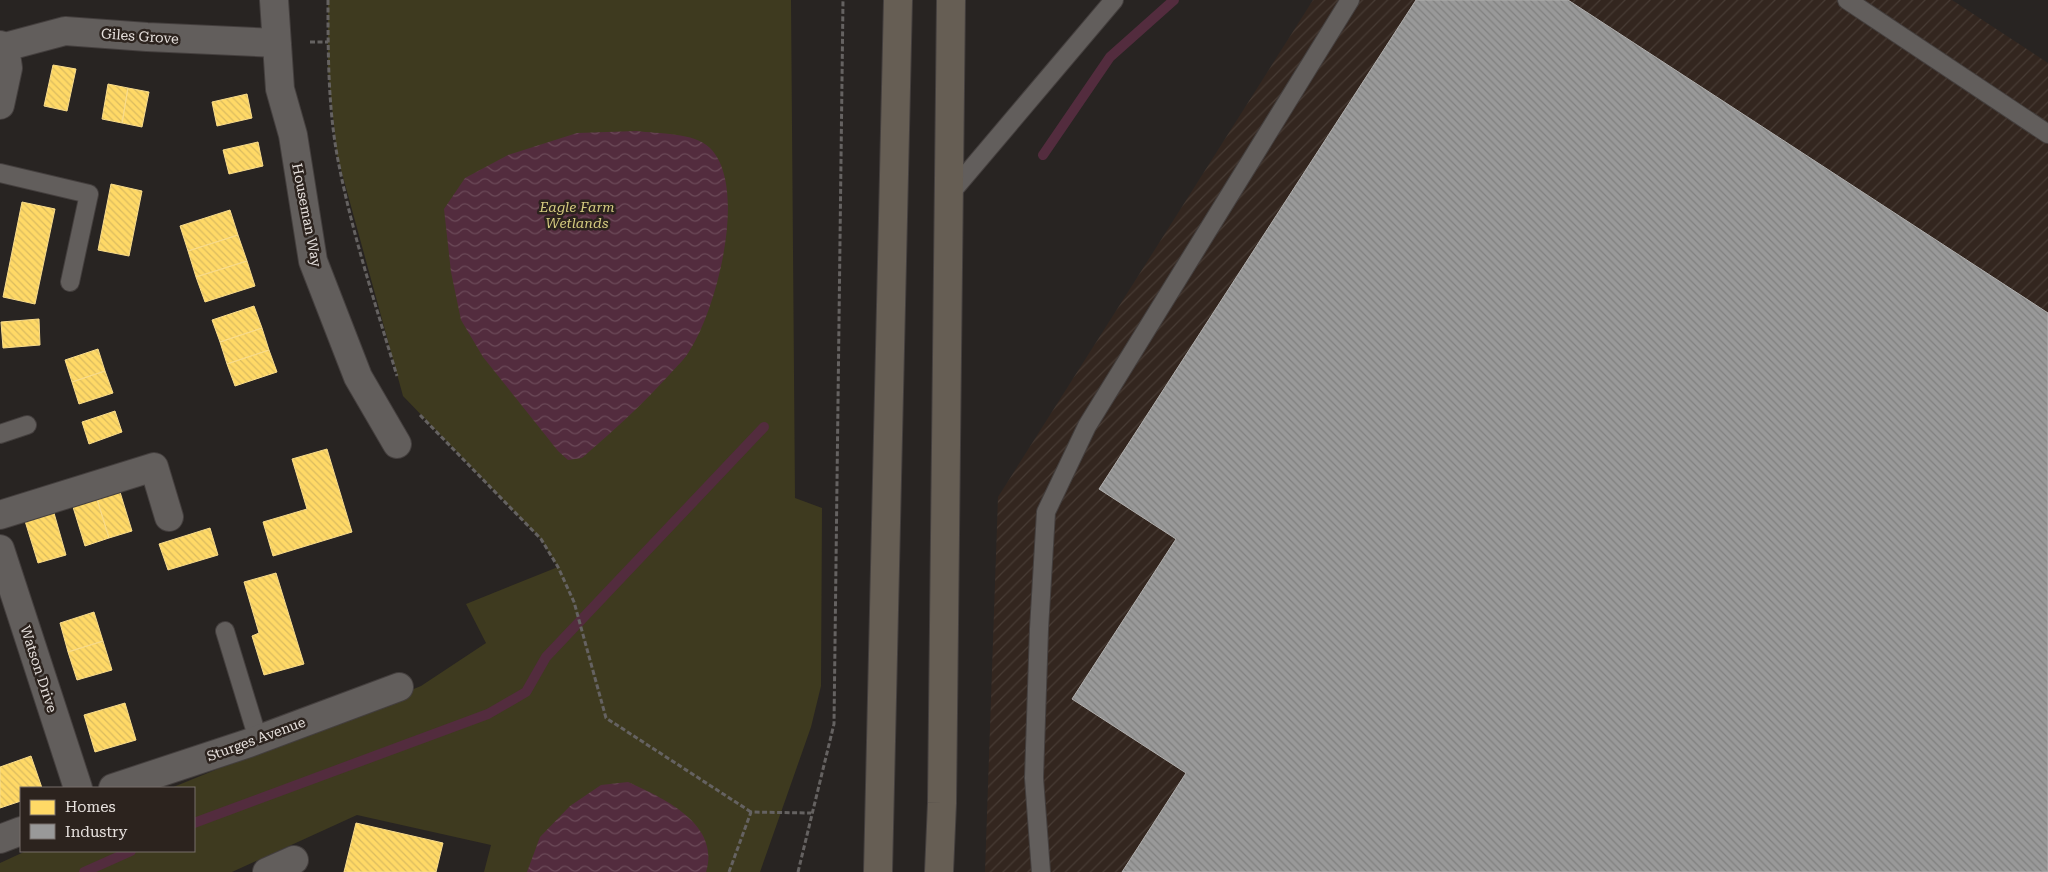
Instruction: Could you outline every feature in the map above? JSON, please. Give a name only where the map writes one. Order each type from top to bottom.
[{"type":"highway","points":[[878,872],[898,0]]},
{"type":"highway","points":[[939,872],[942,803],[951,0]]},
{"type":"street","name":"Houseman Way","points":[[274,0],[280,89],[293,135],[313,261],[358,377],[397,444]]},
{"type":"street","name":"Giles Grove","points":[[2,46],[65,31],[277,43]]},
{"type":"street","points":[[0,105],[8,68],[2,46]]},
{"type":"street","points":[[0,515],[154,467],[169,517]]},
{"type":"street","name":"Watson Drive","points":[[2,565],[78,787]]},
{"type":"street","name":"Sturges Avenue","points":[[116,787],[258,739],[399,688]]},
{"type":"street","points":[[0,840],[20,831]]},
{"type":"street","points":[[267,872],[294,860]]},
{"type":"lane","points":[[949,195],[1114,0]]},
{"type":"lane","points":[[1041,872],[1034,778],[1039,628],[1046,512],[1087,426],[1350,0]]},
{"type":"lane","points":[[1847,0],[2048,134]]},
{"type":"lane","points":[[0,174],[89,194],[70,282]]},
{"type":"lane","points":[[0,434],[27,425]]},
{"type":"lane","points":[[225,631],[258,739]]},
{"type":"path","points":[[328,0],[328,70],[337,155],[367,278],[397,377]]},
{"type":"path","points":[[798,872],[834,724],[843,0]]},
{"type":"path","points":[[414,409],[541,539],[558,567],[574,602],[606,718],[751,812],[811,813]]},
{"type":"path","points":[[730,872],[751,812]]},
{"type":"shaded area","points":[[1313,0],[1952,0],[2048,63],[2048,872],[985,872],[998,497]]},
{"type":"green space","name":"Eagle Farm Wetlands","points":[[328,0],[791,0],[795,498],[822,508],[821,686],[811,727],[760,872],[484,872],[491,845],[357,815],[232,872],[0,872],[0,863],[24,852],[195,852],[195,787],[173,787],[421,686],[486,643],[466,604],[558,567],[541,539],[403,396],[337,155],[328,70]]},
{"type":"water","points":[[637,131],[665,133],[695,139],[710,148],[721,166],[727,190],[728,219],[718,279],[710,307],[700,331],[686,356],[649,396],[594,448],[582,458],[568,460],[558,451],[483,357],[461,320],[451,272],[444,209],[465,178],[508,155],[577,133]]},
{"type":"water","points":[[628,782],[672,805],[686,815],[697,827],[705,840],[708,855],[706,872],[527,872],[540,837],[570,806],[601,785]]},
{"type":"building: Homes","points":[[53,65],[76,69],[67,111],[44,106]]},
{"type":"building: Homes","points":[[108,84],[128,88],[122,123],[102,119]]},
{"type":"building: Homes","points":[[128,88],[149,92],[142,127],[122,123]]},
{"type":"building: Homes","points":[[247,94],[252,118],[217,126],[212,102]]},
{"type":"building: Homes","points":[[258,142],[263,166],[229,174],[223,150]]},
{"type":"building: Homes","points":[[111,184],[142,191],[129,256],[98,250]]},
{"type":"building: Homes","points":[[22,202],[55,209],[35,304],[3,297]]},
{"type":"building: Homes","points":[[230,210],[238,235],[188,251],[180,226]]},
{"type":"building: Homes","points":[[238,235],[247,261],[196,277],[188,251]]},
{"type":"building: Homes","points":[[247,261],[255,286],[205,302],[196,277]]},
{"type":"building: Homes","points":[[254,306],[262,328],[220,342],[212,320]]},
{"type":"building: Homes","points":[[39,319],[40,345],[3,348],[1,322]]},
{"type":"building: Homes","points":[[262,328],[269,350],[227,364],[220,342]]},
{"type":"building: Homes","points":[[98,349],[105,371],[72,382],[65,360]]},
{"type":"building: Homes","points":[[269,350],[277,372],[235,386],[227,364]]},
{"type":"building: Homes","points":[[105,371],[113,393],[79,404],[72,382]]},
{"type":"building: Homes","points":[[115,411],[122,432],[89,444],[82,422]]},
{"type":"building: Homes","points":[[327,449],[352,532],[273,556],[263,522],[307,509],[292,459]]},
{"type":"building: Homes","points":[[120,492],[132,531],[109,538],[97,499]]},
{"type":"building: Homes","points":[[97,499],[109,538],[85,546],[73,507]]},
{"type":"building: Homes","points":[[54,513],[66,555],[38,563],[25,521]]},
{"type":"building: Homes","points":[[210,528],[218,555],[168,570],[159,544]]},
{"type":"building: Homes","points":[[276,573],[304,664],[264,675],[252,636],[259,633],[244,582]]},
{"type":"building: Homes","points":[[94,612],[103,641],[68,652],[60,623]]},
{"type":"building: Homes","points":[[103,641],[112,670],[77,680],[68,652]]},
{"type":"building: Homes","points":[[125,703],[136,740],[95,752],[84,715]]},
{"type":"building: Homes","points":[[31,756],[42,787],[20,787],[20,801],[0,808],[0,767]]},
{"type":"building: Homes","points":[[356,823],[443,843],[436,872],[344,872]]},
{"type":"building: Industry","points":[[1416,0],[1568,0],[2048,313],[2048,872],[1122,872],[1186,773],[1072,699],[1176,539],[1099,489]]},
{"type":"waterway","points":[[1043,155],[1110,57],[1174,0]]},
{"type":"waterway","points":[[195,823],[488,714],[526,692],[546,657],[764,427]]},
{"type":"waterway","points":[[84,872],[129,852]]}]
